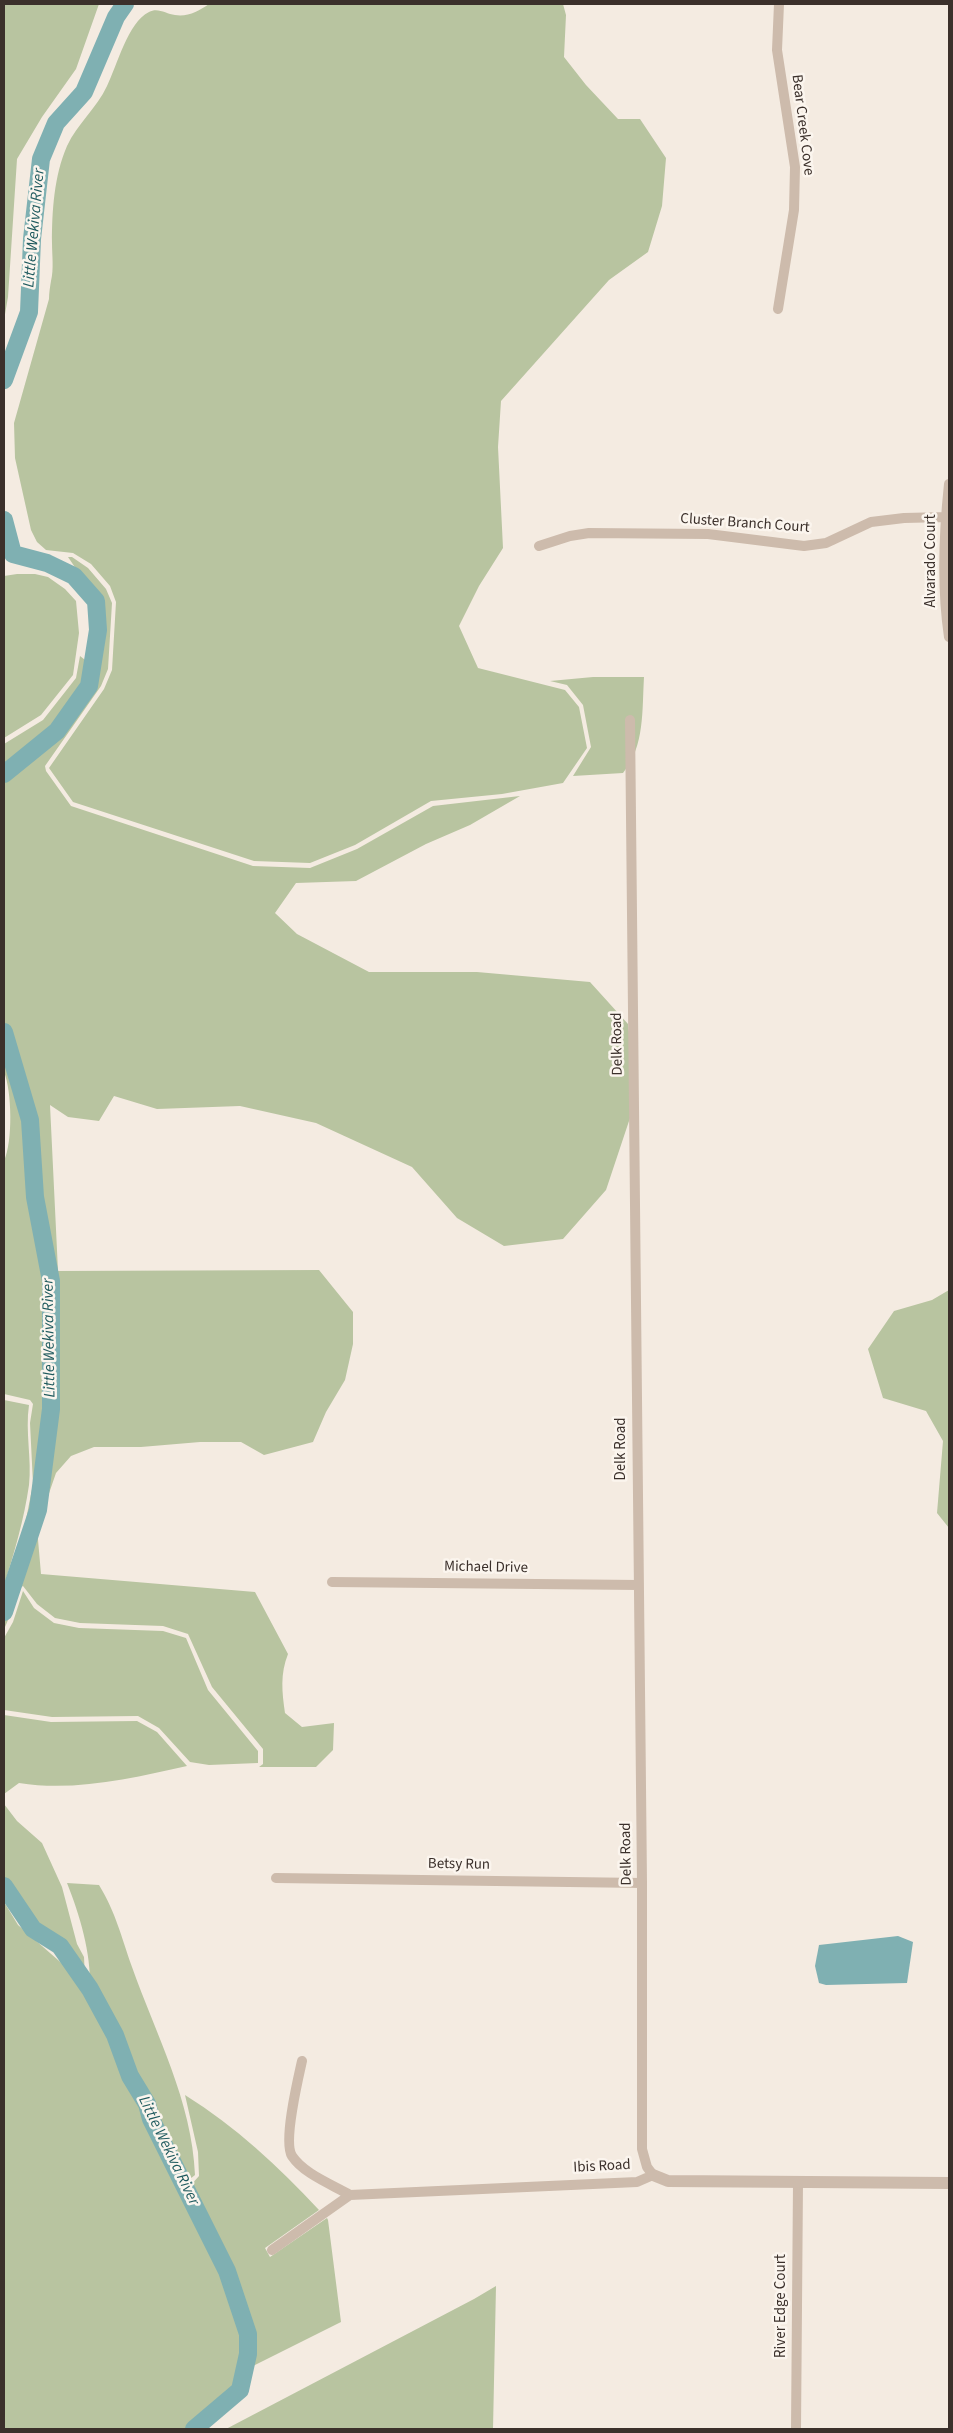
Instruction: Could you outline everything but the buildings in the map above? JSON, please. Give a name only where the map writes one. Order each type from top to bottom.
[{"type":"street","name":"Bear Creek Cove","points":[[778,309],[794,210],[796,167],[777,50],[779,4]]},
{"type":"street","name":"Alvarado Court","points":[[949,484],[946,517],[947,620],[949,637]]},
{"type":"street","name":"Cluster Branch Court","points":[[539,546],[570,536],[589,533],[708,534],[804,546],[826,543],[870,522],[904,518],[946,517]]},
{"type":"street","name":"Delk Road","points":[[630,720],[642,1883],[642,2149],[647,2167],[653,2175]]},
{"type":"street","name":"Michael Drive","points":[[332,1582],[639,1585]]},
{"type":"street","name":"Betsy Run","points":[[276,1878],[642,1883]]},
{"type":"street","points":[[272,2250],[350,2195],[306,2170],[291,2155],[289,2131],[302,2060]]},
{"type":"street","name":"Ibis Road","points":[[350,2195],[636,2182],[653,2175],[668,2181],[949,2183]]},
{"type":"street","name":"River Edge Court","points":[[796,2429],[798,2183]]},
{"type":"green space","points":[[4,4],[99,4],[76,69],[42,117],[17,159],[8,297],[4,320]]},
{"type":"green space","points":[[209,4],[563,4],[566,15],[564,57],[586,85],[618,119],[640,119],[666,158],[662,206],[648,252],[609,280],[501,401],[498,447],[503,548],[479,586],[459,626],[478,668],[565,690],[579,707],[587,748],[563,783],[502,794],[431,801],[355,845],[310,863],[254,861],[73,802],[49,768],[104,689],[112,670],[116,602],[110,586],[91,564],[73,553],[46,550],[37,542],[31,530],[15,458],[14,423],[49,299],[52,272],[53,219],[59,169],[71,138],[103,94],[129,35],[142,17],[156,10],[175,15],[189,14]]},
{"type":"green space","points":[[68,557],[72,557],[88,568],[106,589],[112,603],[108,669],[101,686],[45,766],[46,771],[71,806],[253,866],[310,868],[357,849],[433,806],[520,796],[470,825],[426,844],[356,881],[296,883],[275,913],[297,934],[369,972],[477,972],[590,982],[628,1024],[637,1097],[606,1190],[563,1239],[504,1246],[457,1218],[412,1167],[316,1123],[240,1106],[157,1109],[114,1096],[99,1121],[68,1117],[50,1105],[58,1271],[319,1270],[353,1312],[353,1344],[345,1380],[326,1412],[313,1442],[264,1455],[241,1442],[200,1442],[141,1447],[94,1447],[71,1456],[56,1473],[37,1528],[41,1574],[255,1592],[288,1654],[285,1661],[282,1683],[285,1713],[302,1727],[334,1723],[333,1750],[316,1767],[259,1767],[263,1764],[263,1749],[212,1687],[188,1634],[163,1626],[80,1623],[55,1618],[37,1604],[23,1586],[18,1593],[4,1629],[4,1597],[20,1550],[33,1484],[30,1423],[33,1404],[30,1400],[4,1394],[4,1161],[9,1142],[10,1104],[4,1072],[4,744],[43,720],[76,678],[80,656],[89,663],[102,654],[102,618],[89,588]]},
{"type":"green space","points":[[35,574],[48,577],[65,589],[76,601],[79,633],[73,675],[41,715],[4,738],[4,576]]},
{"type":"green space","points":[[593,677],[644,677],[639,739],[630,762],[623,773],[573,776],[591,747],[583,705],[567,685],[550,681]]},
{"type":"green space","points":[[949,1290],[949,1528],[937,1513],[943,1441],[926,1411],[883,1398],[868,1349],[894,1311],[932,1300]]},
{"type":"green space","points":[[4,1400],[29,1405],[30,1465],[29,1485],[24,1511],[4,1586]]},
{"type":"green space","points":[[23,1591],[34,1608],[54,1623],[79,1628],[163,1631],[186,1638],[208,1690],[258,1751],[258,1763],[209,1765],[190,1762],[159,1728],[138,1716],[52,1717],[4,1710],[4,1638],[13,1622]]},
{"type":"green space","points":[[4,1715],[51,1722],[137,1721],[157,1732],[187,1766],[125,1779],[82,1785],[61,1786],[19,1783],[4,1794]]},
{"type":"green space","points":[[4,1804],[17,1821],[42,1843],[62,1887],[77,1944],[84,1957],[85,1978],[21,1922],[4,1893]]},
{"type":"green space","points":[[67,1883],[99,1885],[114,1915],[171,2069],[187,2121],[195,2175],[184,2184],[220,2257],[242,2314],[247,2341],[247,2367],[240,2389],[226,2404],[194,2429],[4,2429],[4,1902],[18,1925],[90,1988],[89,1961],[84,1934]]},
{"type":"green space","points":[[185,2095],[222,2120],[256,2148],[319,2210],[265,2248],[270,2257],[327,2218],[328,2220],[341,2322],[251,2367],[252,2332],[231,2269],[190,2186],[199,2176],[198,2152]]},
{"type":"green space","points":[[496,2286],[493,2429],[226,2429],[474,2299]]},
{"type":"water","points":[[898,1936],[913,1942],[907,1983],[826,1985],[819,1983],[815,1966],[819,1945]]},
{"type":"waterway","name":"Little Wekiva River","points":[[4,380],[29,312],[32,239],[41,159],[56,123],[84,92],[116,17],[125,4]]},
{"type":"waterway","name":"Little Wekiva River","points":[[4,520],[13,554],[47,563],[74,576],[96,601],[98,630],[89,686],[57,731],[4,774]]},
{"type":"waterway","name":"Little Wekiva River","points":[[4,1032],[30,1120],[35,1197],[51,1281],[51,1409],[38,1510],[4,1612]]},
{"type":"waterway","name":"Little Wekiva River","points":[[4,1886],[33,1929],[60,1946],[90,1989],[115,2035],[130,2076],[147,2104],[151,2119],[227,2271],[248,2334],[248,2354],[240,2390],[194,2429]]}]
